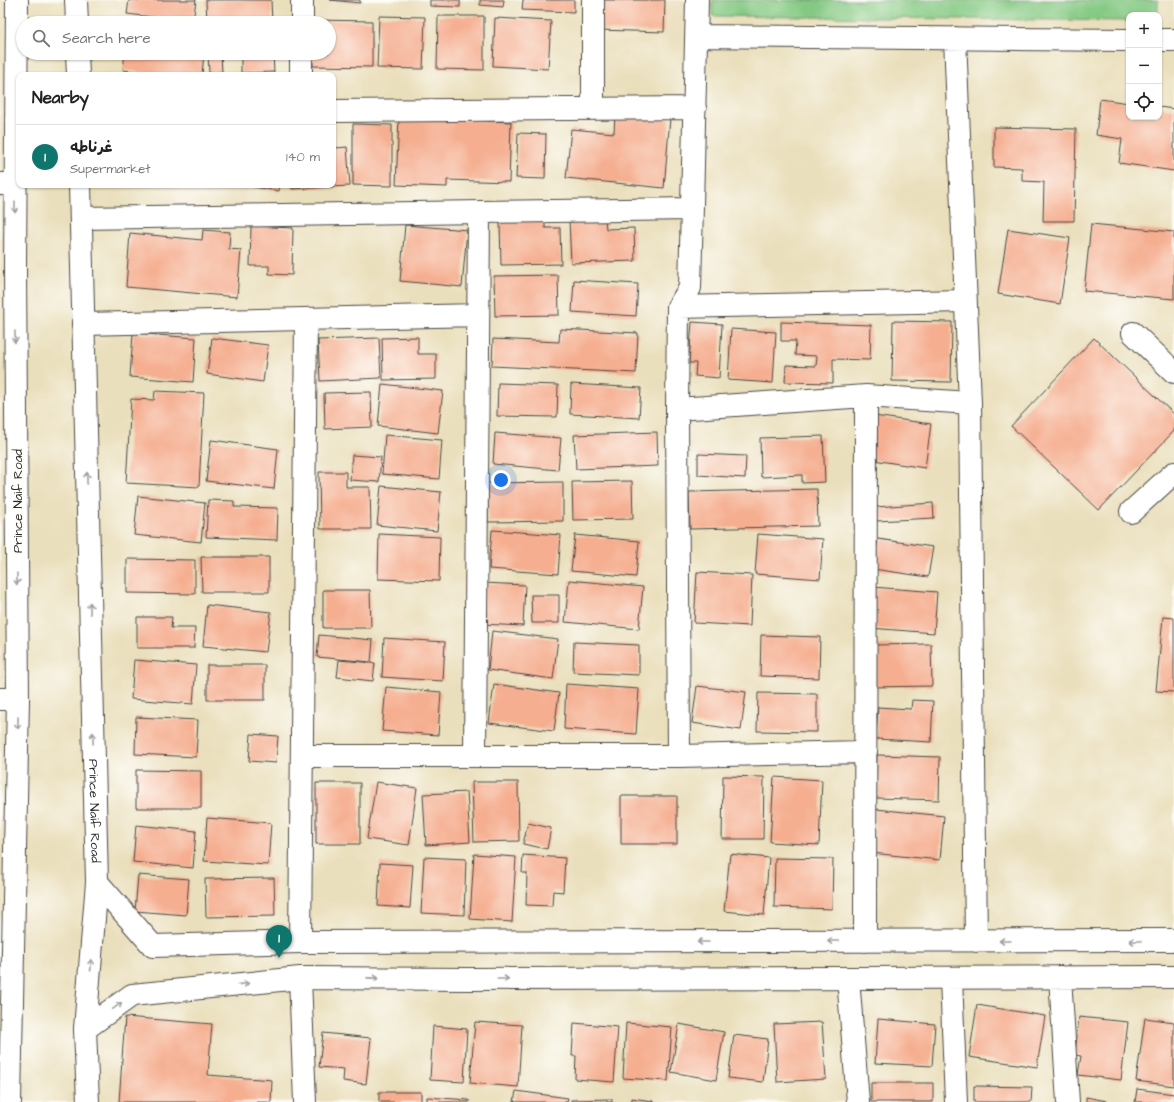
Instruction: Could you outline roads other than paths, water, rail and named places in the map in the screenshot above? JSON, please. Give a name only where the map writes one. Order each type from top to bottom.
[{"type":"street","name":"Prince Naif Road","points":[[17,16],[18,0]]},
{"type":"street","points":[[76,0],[77,16]]},
{"type":"street","points":[[302,0],[302,16]]},
{"type":"street","points":[[593,0],[594,109]]},
{"type":"street","points":[[679,756],[676,409],[678,307],[690,288],[697,0]]},
{"type":"street","name":"Prince Naif Road","points":[[10,1102],[12,1002],[7,184],[16,33]]},
{"type":"street","points":[[696,36],[1126,40]]},
{"type":"street","points":[[954,38],[970,404],[976,941]]},
{"type":"street","points":[[1162,40],[1174,40]]},
{"type":"street","points":[[77,60],[78,72]]},
{"type":"street","points":[[301,60],[301,72]]},
{"type":"street","points":[[336,111],[694,108]]},
{"type":"street","name":"Prince Naif Road","points":[[80,188],[97,882],[80,1102]]},
{"type":"street","points":[[81,218],[691,209]]},
{"type":"street","points":[[475,755],[479,213]]},
{"type":"street","points":[[678,307],[965,301]]},
{"type":"street","points":[[83,324],[478,315]]},
{"type":"street","points":[[300,942],[306,319]]},
{"type":"street","points":[[1133,333],[1174,372]]},
{"type":"street","points":[[676,409],[866,396],[970,404]]},
{"type":"street","points":[[865,941],[866,396]]},
{"type":"street","points":[[1131,512],[1174,473]]},
{"type":"street","points":[[302,756],[679,756],[866,752]]},
{"type":"street","points":[[97,882],[153,946],[300,942],[1174,940]]},
{"type":"street","points":[[1060,977],[1068,1102]]},
{"type":"street","points":[[86,1029],[132,995],[300,978],[1174,977]]},
{"type":"street","points":[[300,978],[305,1102]]},
{"type":"street","points":[[848,978],[858,1102]]},
{"type":"street","points":[[951,978],[956,1102]]},
{"type":"street","name":"Prince Naif Road","points":[[12,1002],[21,1102]]},
{"type":"street","name":"Prince Naif Road","points":[[86,1029],[88,1102]]},
{"type":"place","name":"غرناطه","points":[[279,958]]}]
